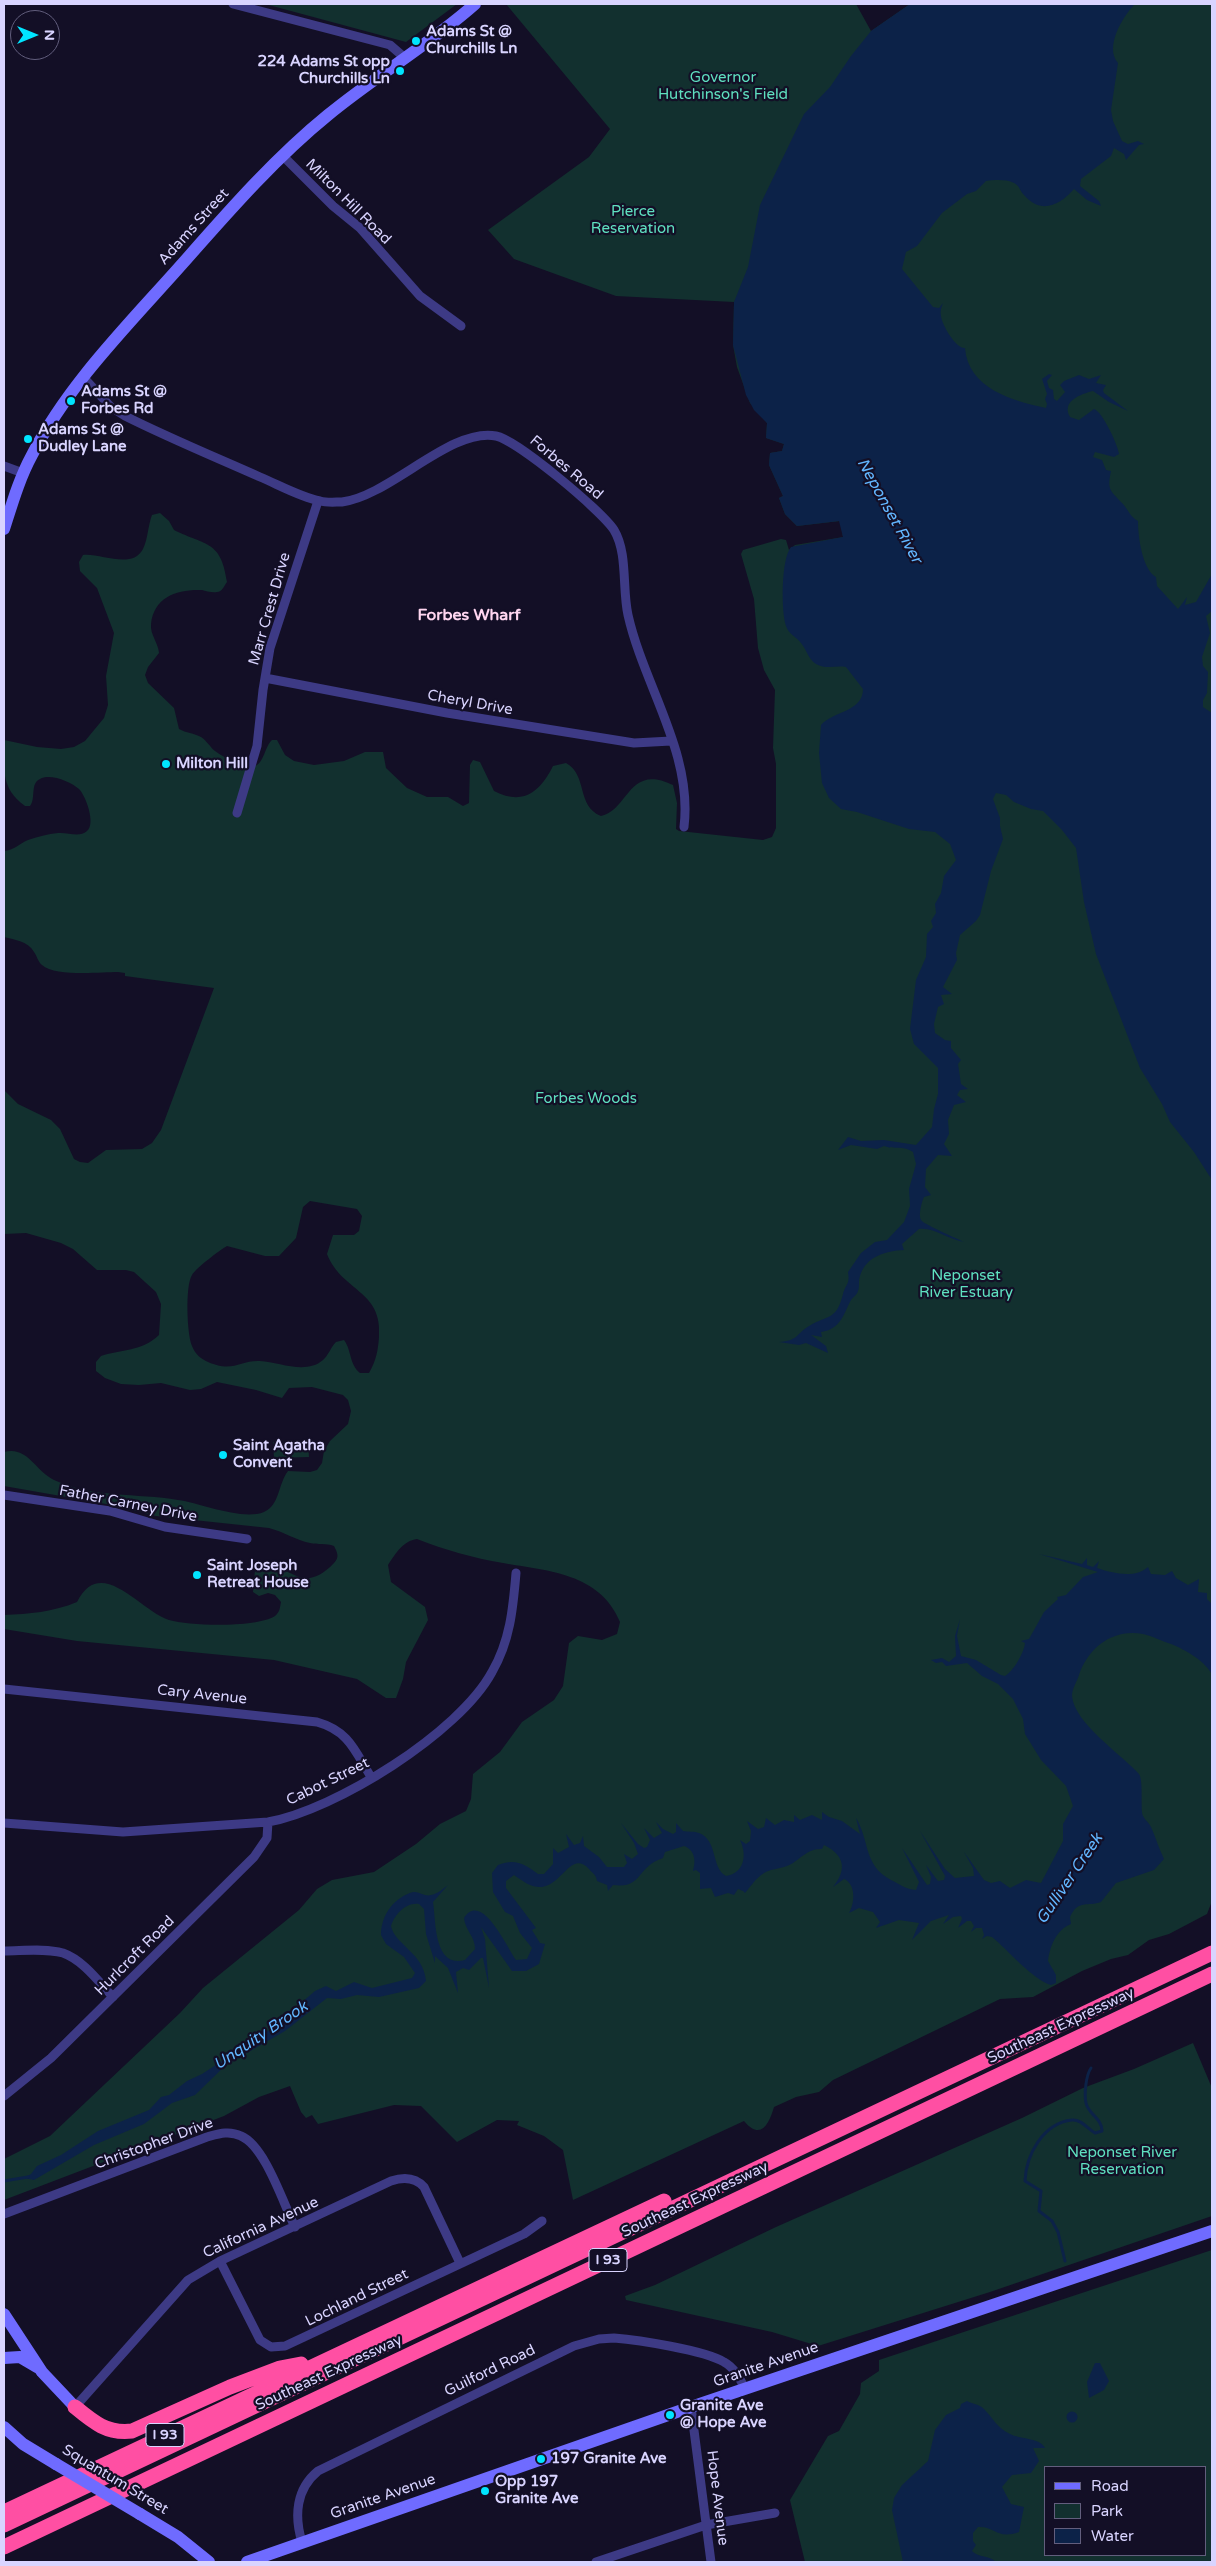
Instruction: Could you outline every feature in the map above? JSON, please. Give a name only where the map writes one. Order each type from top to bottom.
[{"type":"highway","name":"Southeast Expressway","points":[[4,2512],[1212,1942]]},
{"type":"highway","name":"I 93","points":[[4,2525],[1212,1952]]},
{"type":"highway","name":"I 93","points":[[4,2538],[1212,1965]]},
{"type":"highway","name":"Southeast Expressway","points":[[4,2547],[1212,1974]]},
{"type":"highway","points":[[75,2407],[102,2428],[117,2432],[132,2431],[280,2368],[327,2358]]},
{"type":"main road","name":"Adams Street","points":[[4,529],[23,473],[45,432],[84,378],[205,238],[282,156],[333,111],[475,4]]},
{"type":"main road","name":"Granite Avenue","points":[[247,2562],[691,2407],[1212,2232]]},
{"type":"main road","points":[[4,2314],[42,2372]]},
{"type":"main road","points":[[4,2358],[14,2356],[26,2360],[42,2372],[75,2407]]},
{"type":"main road","name":"Squantum Street","points":[[4,2427],[23,2444],[178,2537],[209,2562]]},
{"type":"street","points":[[233,4],[390,45],[405,58]]},
{"type":"street","name":"Milton Hill Road","points":[[282,156],[333,206],[360,228],[420,296],[461,326]]},
{"type":"street","name":"Forbes Road","points":[[84,378],[111,407],[125,416],[318,501],[344,501],[366,495],[450,447],[477,437],[494,436],[519,446],[603,517],[614,530],[620,549],[629,621],[671,740],[685,790],[684,827]]},
{"type":"street","points":[[4,466],[23,473]]},
{"type":"street","name":"Marr Crest Drive","points":[[237,813],[257,746],[265,678],[273,638],[318,501]]},
{"type":"street","name":"Cheryl Drive","points":[[265,678],[447,714],[624,742],[648,744],[671,740]]},
{"type":"street","name":"Father Carney Drive","points":[[4,1495],[110,1511],[165,1527],[247,1539]]},
{"type":"street","name":"Cabot Street","points":[[4,1823],[123,1832],[268,1822],[304,1812],[371,1778],[437,1734],[483,1688],[497,1664],[509,1635],[516,1573]]},
{"type":"street","name":"Cary Avenue","points":[[4,1688],[317,1722],[344,1734],[371,1778]]},
{"type":"street","name":"Hurlcroft Road","points":[[4,2096],[36,2073],[254,1857],[267,1838],[268,1822]]},
{"type":"street","points":[[4,1952],[56,1952],[68,1956],[85,1968],[113,1997]]},
{"type":"street","name":"Christopher Drive","points":[[4,2214],[207,2137],[230,2133],[242,2136],[256,2148],[294,2227]]},
{"type":"street","name":"California Avenue","points":[[75,2407],[180,2287],[220,2261],[391,2181],[408,2179],[420,2182],[427,2191],[460,2262]]},
{"type":"street","name":"Lochland Street","points":[[220,2261],[260,2340],[266,2345],[278,2347],[298,2341],[460,2262],[524,2234],[542,2221]]},
{"type":"street","name":"Guilford Road","points":[[302,2542],[296,2519],[300,2500],[308,2481],[318,2471],[574,2346],[599,2339],[614,2338],[705,2355],[725,2362],[732,2368],[745,2389]]},
{"type":"street","name":"Hope Avenue","points":[[691,2407],[711,2562]]},
{"type":"street","points":[[596,2562],[706,2524],[775,2513]]},
{"type":"green space","points":[[265,4],[457,4],[406,42]]},
{"type":"green space","name":"Neponset River Estuary","points":[[506,4],[856,4],[871,31],[910,4],[1212,4],[1212,1901],[1207,1914],[1169,1934],[1149,1940],[1128,1955],[1111,1959],[1082,1971],[1033,1997],[1000,1999],[833,2080],[819,2092],[796,2097],[774,2107],[767,2124],[760,2130],[755,2130],[744,2121],[573,2200],[563,2150],[544,2136],[517,2125],[519,2121],[497,2120],[457,2142],[421,2106],[394,2105],[318,2124],[312,2115],[306,2118],[301,2112],[290,2086],[259,2097],[224,2116],[4,2200],[4,2159],[50,2136],[180,2013],[203,1988],[299,1910],[317,1889],[332,1880],[374,1872],[416,1844],[440,1824],[466,1811],[471,1799],[473,1774],[500,1752],[522,1722],[554,1700],[563,1686],[569,1643],[578,1636],[602,1640],[617,1634],[620,1622],[611,1606],[600,1593],[586,1584],[555,1572],[470,1556],[417,1539],[404,1545],[388,1565],[391,1582],[425,1607],[428,1620],[406,1662],[403,1679],[396,1698],[386,1698],[357,1679],[274,1660],[77,1641],[4,1629],[4,1615],[41,1612],[77,1602],[87,1589],[97,1583],[109,1584],[121,1590],[158,1615],[169,1620],[192,1624],[223,1625],[266,1620],[277,1614],[281,1602],[275,1595],[268,1593],[259,1596],[253,1592],[255,1570],[260,1562],[270,1563],[303,1578],[312,1577],[322,1573],[336,1561],[337,1552],[334,1546],[305,1542],[269,1528],[156,1516],[112,1505],[4,1486],[4,1452],[12,1451],[19,1453],[31,1460],[47,1476],[54,1480],[84,1490],[178,1500],[233,1513],[255,1514],[264,1512],[273,1504],[288,1471],[310,1472],[317,1470],[322,1463],[324,1451],[330,1441],[348,1424],[351,1411],[348,1400],[343,1395],[312,1387],[289,1388],[282,1398],[256,1390],[217,1382],[201,1389],[190,1390],[161,1383],[121,1384],[105,1378],[96,1371],[96,1362],[101,1356],[138,1347],[159,1335],[161,1304],[156,1292],[134,1272],[126,1270],[97,1270],[73,1249],[61,1243],[26,1233],[4,1234],[4,1090],[18,1104],[51,1120],[60,1129],[74,1159],[80,1162],[88,1163],[106,1150],[142,1149],[152,1143],[161,1130],[214,988],[125,976],[125,973],[118,972],[78,973],[48,969],[39,962],[28,945],[4,937],[4,851],[28,840],[50,834],[84,833],[90,827],[89,810],[79,789],[60,779],[44,777],[35,784],[32,803],[30,806],[25,806],[11,792],[7,784],[4,768],[4,740],[37,747],[61,749],[74,747],[85,741],[104,718],[108,705],[106,676],[114,633],[97,588],[80,571],[79,562],[83,555],[124,560],[132,559],[138,555],[145,545],[152,515],[160,513],[169,521],[174,530],[203,542],[216,551],[221,558],[227,582],[219,592],[202,590],[184,591],[168,596],[162,601],[153,615],[151,624],[159,653],[148,667],[145,675],[148,683],[174,708],[179,729],[201,737],[215,751],[235,762],[246,766],[255,766],[260,762],[272,740],[277,740],[285,755],[294,761],[314,765],[344,761],[365,752],[383,752],[386,768],[407,788],[427,797],[448,797],[463,806],[469,803],[470,765],[473,760],[480,762],[494,791],[514,797],[530,794],[542,783],[553,766],[566,763],[573,768],[577,775],[588,805],[601,816],[618,806],[638,784],[647,780],[658,780],[673,785],[677,803],[676,829],[679,831],[763,840],[772,837],[776,828],[776,764],[773,748],[775,690],[764,670],[758,648],[754,599],[741,554],[743,550],[781,539],[786,540],[789,550],[795,545],[843,537],[840,521],[797,526],[785,514],[779,498],[783,496],[769,465],[770,453],[782,451],[784,444],[766,438],[767,423],[750,403],[737,367],[733,345],[734,302],[616,296],[514,259],[488,230],[589,157],[610,129]],"holes":[[[310,1201],[357,1209],[362,1216],[359,1231],[354,1235],[333,1235],[327,1254],[334,1267],[342,1276],[368,1300],[375,1310],[379,1321],[379,1342],[375,1360],[369,1373],[360,1373],[356,1369],[344,1340],[336,1342],[323,1360],[309,1367],[260,1361],[224,1366],[208,1362],[197,1354],[190,1340],[188,1289],[192,1275],[198,1268],[227,1246],[265,1256],[279,1256],[296,1238],[303,1207]]]},
{"type":"green space","points":[[308,1441],[309,1457],[274,1458],[273,1442]]},
{"type":"green space","name":"Neponset River Reservation","points":[[1193,2043],[1212,2088],[1212,2216],[990,2292],[818,2346],[772,2332],[626,2300],[625,2296],[655,2285],[776,2227],[1022,2118],[1083,2088],[1134,2069]]},
{"type":"green space","points":[[1212,2250],[1212,2562],[805,2562],[790,2500],[828,2436],[839,2431],[860,2394],[861,2383],[879,2371],[879,2360]]},
{"type":"water","name":"Neponset River","points":[[910,4],[1135,4],[1125,16],[1114,40],[1114,56],[1118,63],[1111,110],[1113,121],[1122,141],[1128,144],[1138,141],[1144,144],[1139,145],[1126,160],[1124,154],[1114,148],[1111,156],[1081,179],[1080,186],[1099,201],[1101,206],[1087,200],[1074,189],[1057,203],[1050,206],[1037,205],[1030,201],[1014,183],[1004,180],[986,181],[976,191],[967,194],[942,213],[917,246],[906,252],[902,269],[933,307],[939,308],[943,303],[941,314],[947,330],[958,345],[965,348],[968,362],[974,373],[983,383],[994,390],[1019,401],[1046,408],[1045,399],[1047,394],[1042,379],[1049,374],[1052,375],[1047,381],[1049,388],[1053,390],[1054,399],[1057,401],[1065,392],[1060,385],[1064,381],[1079,375],[1089,379],[1101,375],[1096,383],[1106,385],[1103,390],[1104,393],[1128,411],[1109,402],[1093,391],[1074,399],[1068,407],[1068,411],[1070,417],[1079,420],[1094,409],[1109,429],[1119,454],[1114,457],[1095,452],[1093,457],[1102,460],[1106,470],[1111,471],[1110,489],[1138,521],[1144,560],[1151,573],[1156,577],[1157,586],[1178,609],[1187,597],[1185,605],[1196,602],[1212,574],[1212,611],[1206,616],[1210,633],[1202,657],[1203,666],[1208,672],[1207,693],[1203,700],[1203,707],[1212,713],[1212,1180],[1194,1152],[1170,1122],[1162,1104],[1140,1068],[1096,954],[1084,902],[1076,848],[1062,830],[1043,811],[1031,809],[1014,802],[1006,795],[996,793],[993,799],[1000,818],[1003,839],[991,871],[980,915],[960,935],[956,953],[957,960],[943,987],[952,994],[941,995],[944,1004],[938,1007],[934,1024],[935,1033],[945,1040],[951,1041],[951,1048],[961,1060],[958,1064],[961,1084],[968,1089],[960,1090],[957,1095],[966,1102],[954,1105],[948,1120],[949,1134],[944,1144],[952,1156],[938,1155],[926,1169],[925,1187],[931,1195],[924,1197],[920,1212],[920,1218],[923,1222],[964,1242],[930,1230],[919,1229],[902,1244],[904,1250],[884,1253],[872,1259],[863,1269],[859,1278],[857,1292],[837,1325],[821,1332],[822,1337],[811,1335],[826,1346],[828,1353],[806,1343],[799,1345],[779,1342],[793,1339],[809,1326],[831,1316],[838,1309],[848,1282],[848,1272],[861,1253],[875,1242],[887,1240],[904,1222],[910,1206],[909,1189],[916,1164],[913,1152],[906,1149],[884,1146],[877,1149],[851,1145],[838,1150],[848,1137],[861,1141],[884,1140],[916,1145],[932,1127],[938,1094],[938,1068],[914,1044],[910,1029],[916,980],[926,957],[927,934],[933,927],[931,921],[936,913],[935,904],[941,893],[944,876],[956,860],[950,844],[935,832],[909,829],[857,812],[841,809],[829,798],[822,783],[819,753],[821,725],[826,720],[853,707],[862,697],[863,689],[846,667],[824,667],[813,662],[801,643],[789,631],[784,619],[783,609],[784,573],[785,562],[791,547],[843,537],[839,521],[797,526],[785,514],[779,498],[783,496],[769,465],[770,453],[782,451],[784,444],[766,438],[767,423],[754,410],[746,395],[733,345],[734,302],[748,267],[760,205],[804,114],[830,87],[871,31]]},
{"type":"water","name":"Gulliver Creek","points":[[1039,1554],[1082,1564],[1087,1558],[1087,1565],[1093,1567],[1099,1561],[1097,1568],[1123,1574],[1137,1573],[1148,1567],[1151,1574],[1165,1575],[1172,1571],[1176,1578],[1188,1585],[1199,1579],[1198,1592],[1207,1593],[1207,1599],[1212,1604],[1212,1675],[1205,1665],[1182,1649],[1150,1636],[1132,1633],[1112,1637],[1104,1642],[1096,1648],[1083,1665],[1072,1696],[1075,1706],[1090,1728],[1139,1774],[1142,1814],[1151,1827],[1164,1859],[1154,1870],[1116,1883],[1101,1902],[1080,1906],[1073,1911],[1070,1917],[1071,1924],[1058,1934],[1052,1944],[1049,1955],[1048,1961],[1056,1975],[1056,1983],[1051,1985],[1036,1977],[992,1937],[987,1936],[982,1939],[984,1935],[982,1928],[976,1928],[971,1932],[974,1926],[971,1921],[967,1921],[958,1928],[962,1919],[961,1916],[953,1917],[943,1924],[949,1915],[931,1921],[912,1940],[919,1923],[899,1920],[876,1928],[880,1922],[873,1912],[859,1908],[849,1913],[853,1899],[851,1885],[844,1879],[833,1887],[840,1875],[842,1863],[836,1853],[824,1845],[822,1849],[816,1849],[807,1853],[792,1864],[764,1873],[745,1893],[738,1889],[734,1895],[728,1893],[715,1897],[711,1888],[700,1889],[700,1873],[696,1870],[693,1871],[694,1856],[684,1846],[665,1852],[663,1858],[654,1862],[630,1884],[613,1885],[608,1891],[607,1885],[597,1881],[594,1874],[583,1864],[577,1863],[549,1885],[542,1887],[524,1882],[514,1875],[506,1881],[506,1888],[536,1928],[532,1930],[540,1943],[545,1944],[539,1964],[526,1971],[512,1971],[481,1927],[485,1939],[489,1988],[483,1958],[481,1958],[469,1970],[463,1968],[456,1972],[458,1993],[448,1968],[435,1956],[435,1963],[426,1934],[424,1909],[419,1904],[405,1907],[395,1917],[391,1926],[398,1939],[415,1956],[424,1971],[426,1981],[419,1988],[379,1997],[357,1995],[341,1999],[327,1998],[285,2031],[226,2065],[195,2095],[172,2103],[144,2124],[94,2145],[34,2180],[24,2178],[31,2174],[37,2166],[61,2155],[98,2131],[149,2110],[161,2097],[169,2095],[187,2081],[202,2074],[271,2029],[285,2012],[294,2009],[315,1991],[326,1986],[336,1991],[354,1982],[372,1988],[412,1978],[415,1973],[404,1957],[386,1944],[381,1935],[386,1913],[395,1902],[406,1894],[415,1892],[431,1895],[448,1885],[433,1902],[438,1941],[447,1957],[455,1961],[465,1960],[475,1949],[475,1944],[464,1918],[471,1911],[479,1911],[494,1925],[516,1960],[527,1959],[532,1948],[520,1933],[513,1916],[505,1912],[493,1892],[492,1873],[498,1865],[515,1862],[529,1867],[538,1874],[544,1874],[553,1864],[553,1848],[558,1853],[569,1847],[566,1834],[574,1845],[580,1843],[583,1836],[584,1846],[599,1857],[607,1867],[624,1867],[627,1863],[624,1854],[632,1859],[638,1854],[634,1843],[621,1823],[638,1844],[644,1848],[647,1847],[650,1840],[644,1828],[654,1838],[662,1833],[656,1822],[663,1829],[673,1834],[676,1832],[676,1823],[683,1831],[697,1832],[705,1837],[712,1848],[718,1867],[726,1876],[737,1871],[743,1862],[744,1857],[740,1840],[746,1844],[750,1841],[751,1831],[747,1821],[758,1829],[764,1827],[766,1818],[775,1825],[784,1820],[794,1822],[794,1815],[800,1820],[812,1815],[822,1820],[822,1812],[829,1817],[842,1821],[860,1834],[856,1818],[871,1860],[876,1867],[891,1880],[909,1889],[916,1890],[919,1882],[902,1848],[927,1885],[930,1884],[931,1877],[926,1865],[938,1881],[944,1880],[945,1876],[920,1831],[945,1869],[955,1878],[974,1876],[973,1868],[964,1852],[984,1880],[991,1883],[1000,1881],[1010,1888],[1026,1880],[1041,1883],[1063,1841],[1063,1824],[1073,1806],[1066,1786],[1041,1760],[1025,1734],[1023,1719],[1013,1699],[998,1684],[982,1676],[967,1663],[946,1666],[942,1662],[936,1663],[931,1660],[942,1658],[949,1662],[956,1656],[955,1636],[960,1619],[957,1636],[961,1656],[976,1660],[1001,1675],[1005,1676],[1008,1674],[1018,1662],[1023,1652],[1025,1643],[1021,1641],[1029,1639],[1044,1612],[1058,1599],[1057,1597],[1066,1595],[1083,1577],[1098,1572]]},
{"type":"water","points":[[1095,2363],[1100,2363],[1109,2381],[1104,2390],[1089,2398],[1087,2382]]},
{"type":"water","points":[[967,2401],[982,2407],[998,2426],[1006,2432],[1014,2436],[1039,2442],[1045,2448],[1033,2448],[1039,2461],[1031,2473],[1012,2475],[1002,2487],[1011,2504],[1024,2507],[1019,2532],[1001,2534],[989,2528],[978,2527],[973,2533],[973,2541],[976,2545],[972,2551],[996,2562],[903,2562],[892,2510],[894,2498],[902,2485],[928,2461],[935,2430],[946,2415],[960,2408],[961,2404]]},
{"type":"water","points":[[1072,2411],[1078,2417],[1072,2423],[1066,2417]]},
{"type":"waterway","points":[[1065,2261],[1058,2232],[1052,2221],[1039,2211],[1041,2191],[1025,2181],[1026,2171],[1038,2142],[1053,2127],[1062,2122],[1075,2120],[1095,2133],[1102,2131],[1100,2123],[1089,2110],[1086,2103],[1086,2085],[1091,2068]]},
{"type":"waterway","name":"Unquity Brook","points":[[4,2181],[28,2177]]},
{"type":"place","name":"Adams St @ Churchills Ln","points":[[416,41]]},
{"type":"place","name":"224 Adams St opp Churchills Ln","points":[[400,71]]},
{"type":"place","name":"Adams St @ Forbes Rd","points":[[71,401]]},
{"type":"place","name":"Adams St @ Dudley Lane","points":[[28,439]]},
{"type":"place","name":"Milton Hill","points":[[166,764]]},
{"type":"place","name":"Saint Agatha Convent","points":[[223,1455]]},
{"type":"place","name":"Saint Joseph Retreat House","points":[[197,1575]]},
{"type":"place","name":"Granite Ave @ Hope Ave","points":[[670,2415]]},
{"type":"place","name":"197 Granite Ave","points":[[541,2459]]},
{"type":"place","name":"Opp 197 Granite Ave","points":[[485,2491]]},
{"type":"district","name":"Forbes Wharf","points":[[469,616]]},
{"type":"park label","name":"Governor Hutchinson's Field","points":[[723,86]]},
{"type":"park label","name":"Pierce Reservation","points":[[633,220]]},
{"type":"park label","name":"Forbes Woods","points":[[586,1099]]}]
